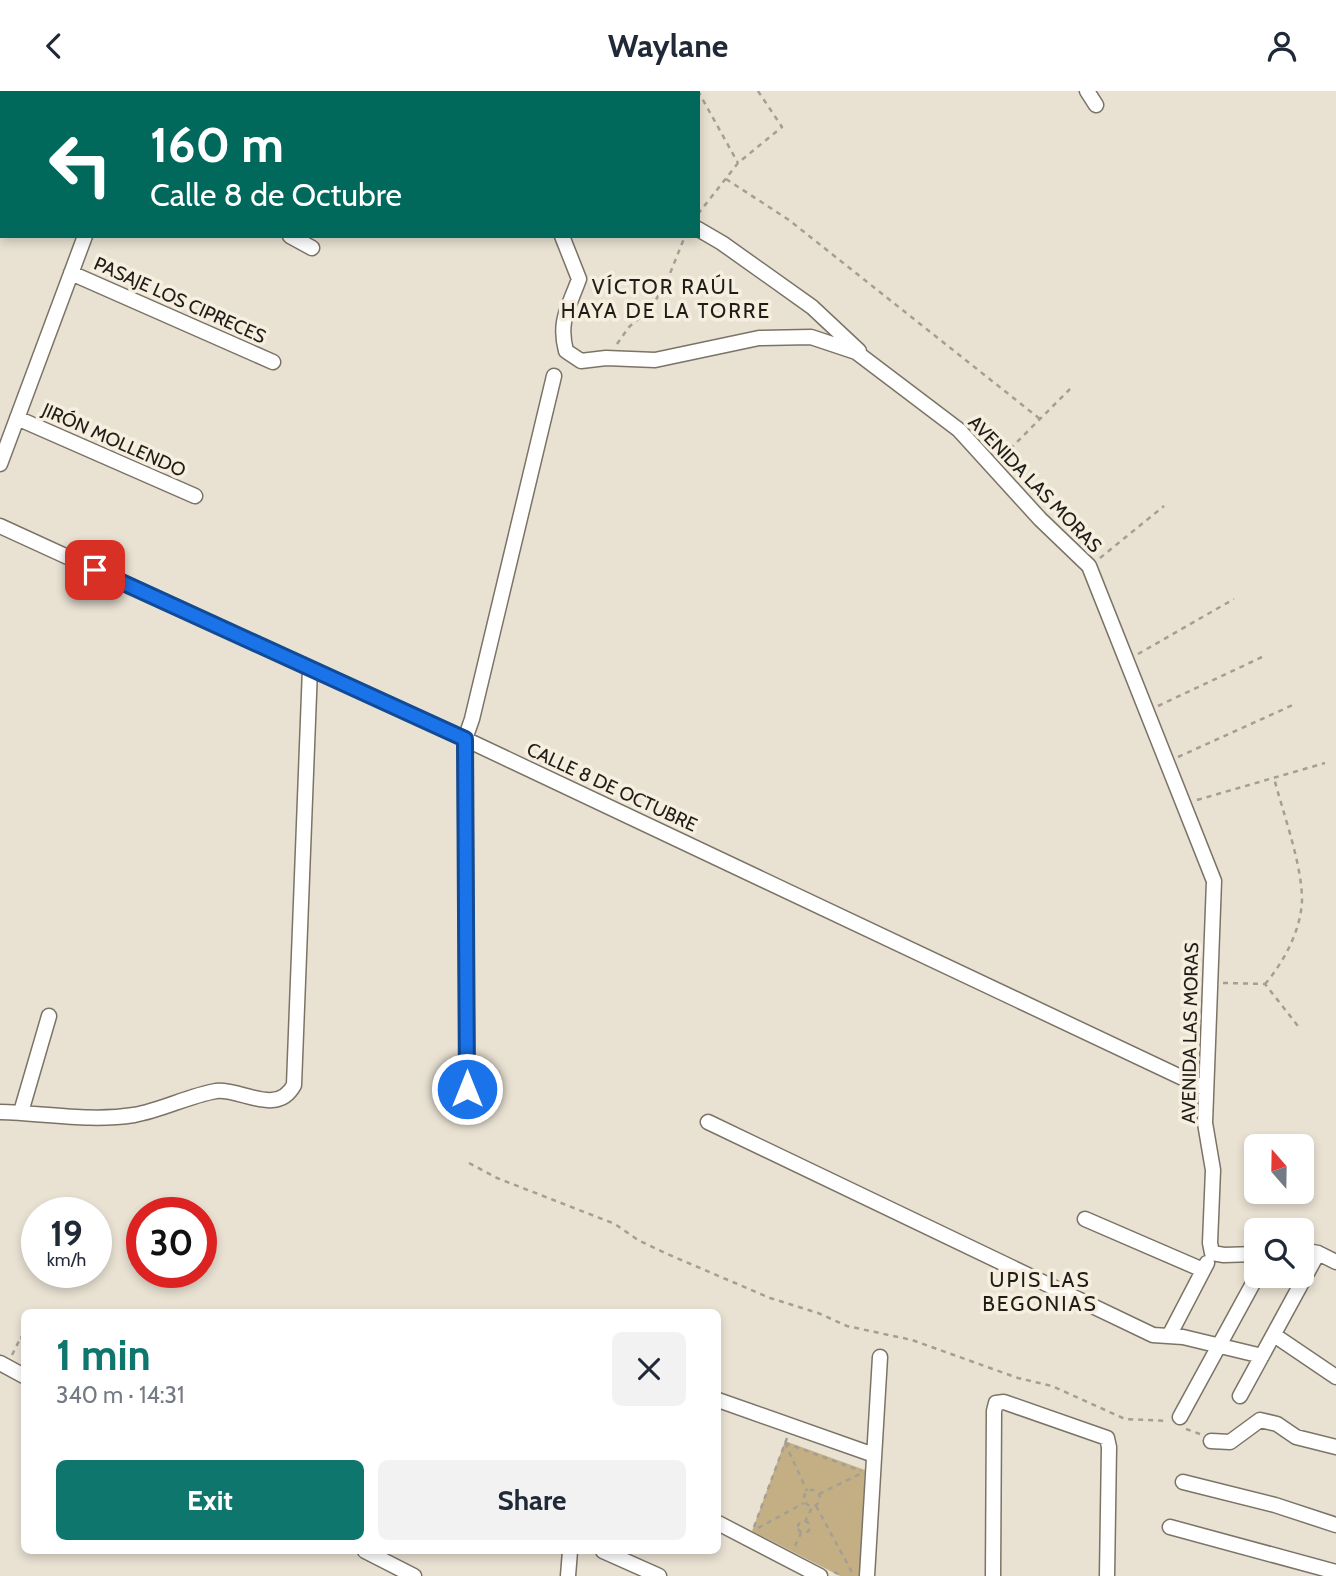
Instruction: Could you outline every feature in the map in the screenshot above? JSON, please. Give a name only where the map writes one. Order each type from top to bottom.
[{"type":"street","points":[[1087,91],[1096,105]]},
{"type":"street","points":[[700,230],[812,307],[872,364]]},
{"type":"street","points":[[0,464],[84,238]]},
{"type":"street","points":[[294,238],[312,248]]},
{"type":"street","name":"AVENIDA LAS MORAS","points":[[563,238],[579,279],[562,322],[562,337],[566,351],[581,361],[606,358],[655,360],[759,338],[811,337],[856,352],[959,430],[1040,519],[1089,566],[1214,881],[1205,1123],[1213,1170],[1210,1243],[1212,1253]]},
{"type":"street","name":"PASAJE LOS CIPRECES","points":[[71,273],[273,362]]},
{"type":"street","points":[[467,1089],[465,739],[554,376]]},
{"type":"street","name":"JIRÓN MOLLENDO","points":[[17,418],[195,496]]},
{"type":"street","name":"CALLE 8 DE OCTUBRE","points":[[0,526],[465,739],[1206,1089]]},
{"type":"street","points":[[0,1112],[92,1117],[134,1115],[219,1091],[258,1099],[280,1099],[289,1095],[294,1085],[310,668]]},
{"type":"street","points":[[21,1112],[49,1016]]},
{"type":"street","points":[[708,1122],[1153,1335],[1183,1337],[1262,1356]]},
{"type":"street","points":[[1085,1219],[1203,1270]]},
{"type":"street","points":[[1169,1336],[1212,1253],[1244,1254]]},
{"type":"street","points":[[1240,1396],[1274,1335],[1330,1256]]},
{"type":"street","points":[[1177,1422],[1250,1288]]},
{"type":"street","points":[[1274,1335],[1336,1377]]},
{"type":"street","points":[[867,1576],[880,1357]]},
{"type":"street","points":[[6,1360],[21,1373]]},
{"type":"street","points":[[721,1401],[874,1455]]},
{"type":"street","points":[[993,1576],[993,1411],[996,1403],[1004,1402],[1107,1438],[1107,1576]]},
{"type":"street","points":[[1212,1441],[1230,1442],[1260,1420],[1277,1424],[1296,1437],[1336,1447]]},
{"type":"street","points":[[1183,1482],[1275,1505],[1336,1525]]},
{"type":"street","points":[[721,1525],[820,1576]]},
{"type":"street","points":[[1170,1527],[1336,1572]]},
{"type":"street","points":[[371,1554],[414,1576]]},
{"type":"street","points":[[568,1576],[570,1554]]},
{"type":"street","points":[[610,1554],[659,1576]]},
{"type":"path","points":[[700,212],[738,163],[782,127],[758,91]]},
{"type":"path","points":[[700,95],[738,163]]},
{"type":"path","points":[[726,179],[789,220],[1040,419]]},
{"type":"path","points":[[606,358],[629,327],[652,307],[669,277],[684,238]]},
{"type":"path","points":[[992,467],[1070,389]]},
{"type":"path","points":[[1089,566],[1164,506]]},
{"type":"path","points":[[1126,661],[1234,599]]},
{"type":"path","points":[[1146,712],[1262,657]]},
{"type":"path","points":[[1166,763],[1294,704]]},
{"type":"path","points":[[1182,804],[1325,763]]},
{"type":"path","points":[[1265,984],[1276,971],[1298,927],[1302,900],[1297,868],[1274,778]]},
{"type":"path","points":[[1209,982],[1265,984],[1298,1026]]},
{"type":"path","points":[[469,1163],[497,1178],[615,1224],[638,1240],[665,1253],[778,1301],[818,1313],[847,1326],[912,1340],[1018,1378],[1052,1386],[1125,1419],[1177,1422],[1212,1441]]},
{"type":"path","points":[[6,1360],[21,1342]]},
{"type":"path","points":[[791,1426],[753,1530],[804,1503],[814,1506],[854,1576]]},
{"type":"path","points":[[785,1443],[863,1472]]},
{"type":"path","points":[[785,1443],[807,1491]]},
{"type":"path","points":[[863,1472],[863,1485]]},
{"type":"path","points":[[819,1494],[863,1472]]},
{"type":"path","points":[[807,1491],[816,1491],[819,1494]]},
{"type":"path","points":[[804,1503],[804,1494],[807,1491]]},
{"type":"path","points":[[801,1533],[798,1525],[805,1522],[820,1498],[819,1494]]},
{"type":"path","points":[[801,1533],[807,1533],[809,1530],[805,1522]]},
{"type":"path","points":[[793,1551],[801,1533]]},
{"type":"shaded area","points":[[785,1441],[865,1470],[860,1576],[840,1576],[752,1531]]},
{"type":"district","name":"VÍCTOR RAÚL HAYA DE LA TORRE","points":[[666,298]]},
{"type":"district","name":"UPIS LAS BEGONIAS","points":[[1040,1291]]},
{"type":"route","points":[[95,570],[465,739],[467,1089]]}]
